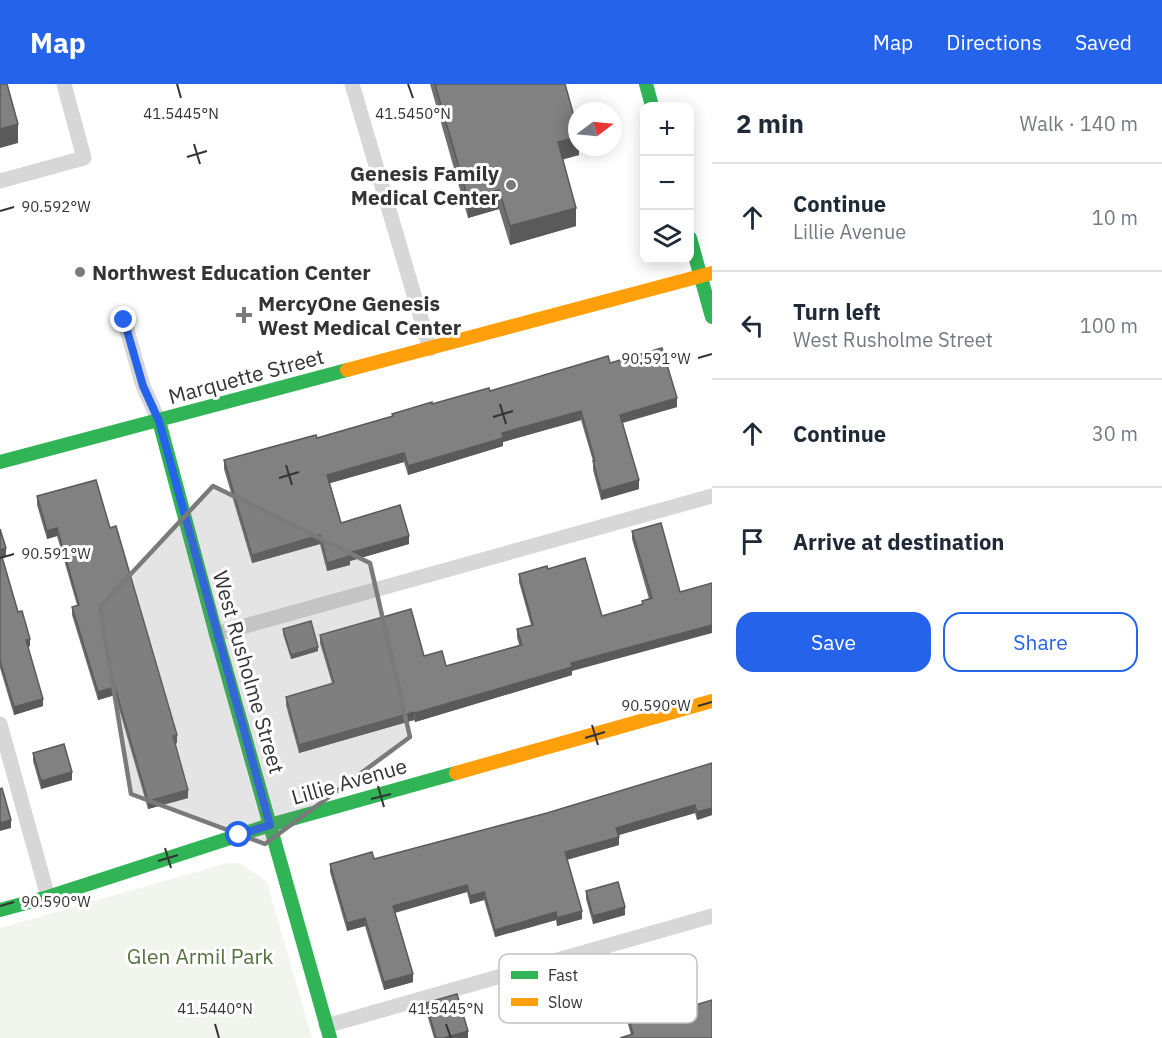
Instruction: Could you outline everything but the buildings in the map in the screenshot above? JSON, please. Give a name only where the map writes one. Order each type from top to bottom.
[{"type":"street","points":[[646,84],[651,102]]},
{"type":"street","points":[[694,247],[706,275],[712,317]]},
{"type":"street","name":"Marquette Street","points":[[0,462],[706,275]]},
{"type":"street","name":"West Rusholme Street","points":[[159,421],[216,634],[328,1032]]},
{"type":"street","name":"Lillie Avenue","points":[[0,910],[48,897],[270,825],[712,701]]},
{"type":"lane","points":[[0,181],[84,158],[64,84]]},
{"type":"lane","points":[[352,84],[430,349]]},
{"type":"lane","points":[[124,320],[143,386],[159,421]]},
{"type":"lane","points":[[216,634],[712,496]]},
{"type":"lane","points":[[0,724],[48,897]]},
{"type":"lane","points":[[586,954],[712,916]]},
{"type":"lane","points":[[328,1032],[499,980]]},
{"type":"highlighted area","points":[[213,486],[370,563],[410,737],[265,844],[131,794],[100,607]]},
{"type":"green space","name":"Glen Armil Park","points":[[227,863],[240,863],[267,882],[312,1038],[0,1038],[0,928]]},
{"type":"traffic: fast","points":[[646,84],[651,102]]},
{"type":"traffic: fast","points":[[694,252],[712,317]]},
{"type":"traffic: fast","points":[[0,462],[347,370]]},
{"type":"traffic: fast","points":[[159,421],[216,634],[330,1038]]},
{"type":"traffic: fast","points":[[0,910],[48,897],[270,825],[456,773]]},
{"type":"traffic: slow","points":[[347,370],[712,273]]},
{"type":"traffic: slow","points":[[456,773],[712,701]]},
{"type":"place","name":"Genesis Family Medical Center","points":[[511,185]]},
{"type":"place","name":"Northwest Education Center","points":[[80,272]]},
{"type":"place","name":"MercyOne Genesis West Medical Center","points":[[244,315]]},
{"type":"route","points":[[124,320],[143,386],[159,421],[270,825],[239,835]]}]
